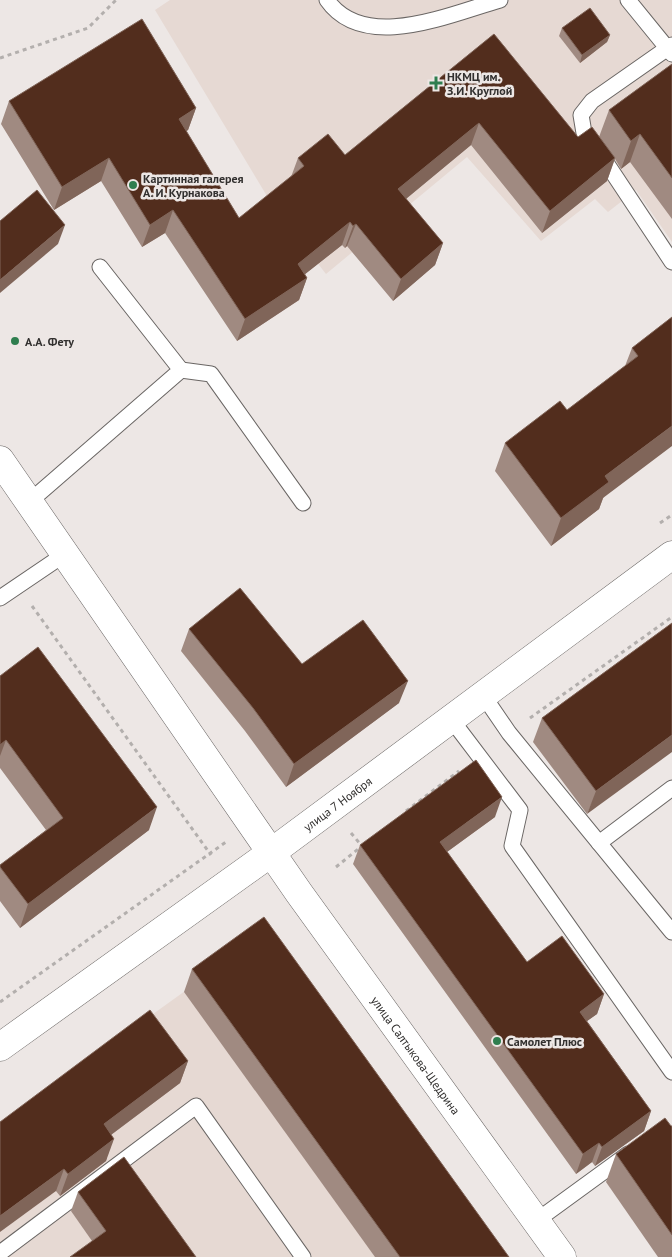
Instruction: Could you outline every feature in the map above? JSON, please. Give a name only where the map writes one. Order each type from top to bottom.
[{"type":"street","name":"улица Салтыкова-Щедрина","points":[[0,460],[252,824],[562,1257]]},
{"type":"street","name":"улица 7 Ноября","points":[[0,1047],[272,852],[672,555]]},
{"type":"lane","points":[[327,0],[335,12],[358,24],[384,29],[418,23],[500,0]]},
{"type":"lane","points":[[628,0],[670,49],[592,101],[581,115],[584,132],[608,164],[672,262]]},
{"type":"lane","points":[[100,267],[181,370],[211,374],[303,503]]},
{"type":"lane","points":[[29,502],[181,370]]},
{"type":"lane","points":[[0,598],[65,554]]},
{"type":"lane","points":[[483,695],[509,733],[672,932]]},
{"type":"lane","points":[[451,719],[520,810],[512,846],[672,1072]]},
{"type":"lane","points":[[599,843],[672,788]]},
{"type":"lane","points":[[0,1253],[196,1106],[303,1257]]},
{"type":"lane","points":[[536,1221],[640,1145]]},
{"type":"path","points":[[0,58],[88,28],[116,0]]},
{"type":"path","points":[[656,527],[672,515]]},
{"type":"path","points":[[18,587],[230,882]]},
{"type":"path","points":[[0,1002],[252,824]]},
{"type":"path","points":[[348,829],[362,846]]},
{"type":"shaded area","name":"НКМЦ им. З.И. Круглой","points":[[170,0],[672,0],[672,242],[636,190],[608,212],[595,199],[541,241],[467,157],[326,274],[273,206],[155,10]]},
{"type":"shaded area","points":[[256,940],[484,1257],[0,1257],[0,1124]]},
{"type":"building","points":[[590,8],[610,35],[582,55],[562,28]]},
{"type":"building","points":[[142,19],[196,108],[179,119],[239,218],[304,166],[298,158],[328,134],[345,155],[494,34],[578,137],[592,127],[615,158],[550,211],[479,123],[398,189],[443,243],[401,279],[356,224],[353,226],[350,222],[298,264],[307,278],[245,319],[173,210],[150,225],[109,158],[62,187],[9,101]]},
{"type":"building","points":[[672,64],[672,178],[640,134],[631,141],[609,110]]},
{"type":"building","points":[[37,190],[65,225],[0,280],[0,221]]},
{"type":"building","points":[[672,317],[672,426],[605,476],[609,482],[561,518],[505,443],[560,401],[567,410],[638,356],[632,348]]},
{"type":"building","points":[[240,588],[302,664],[363,620],[408,681],[294,764],[253,708],[189,629]]},
{"type":"building","points":[[672,623],[672,735],[596,791],[542,718]]},
{"type":"building","points":[[38,647],[157,807],[28,904],[0,865],[63,818],[6,740],[0,745],[0,676]]},
{"type":"building","points":[[476,760],[502,797],[440,842],[527,962],[562,936],[604,994],[580,1012],[651,1111],[602,1147],[599,1143],[583,1154],[360,845]]},
{"type":"building","points":[[264,917],[509,1257],[400,1257],[192,969]]},
{"type":"building","points":[[150,1010],[188,1061],[104,1124],[114,1139],[68,1174],[64,1169],[0,1216],[0,1122]]},
{"type":"building","points":[[665,1118],[672,1126],[672,1235],[616,1154]]},
{"type":"building","points":[[124,1157],[196,1257],[70,1257],[106,1231],[78,1192]]},
{"type":"place","name":"НКМЦ им. З.И. Круглой","points":[[436,83]]},
{"type":"place","name":"Картинная галерея А. И. Курнакова","points":[[133,185]]},
{"type":"place","name":"А.А. Фету","points":[[15,341]]},
{"type":"place","name":"Самолет Плюс","points":[[497,1041]]}]
